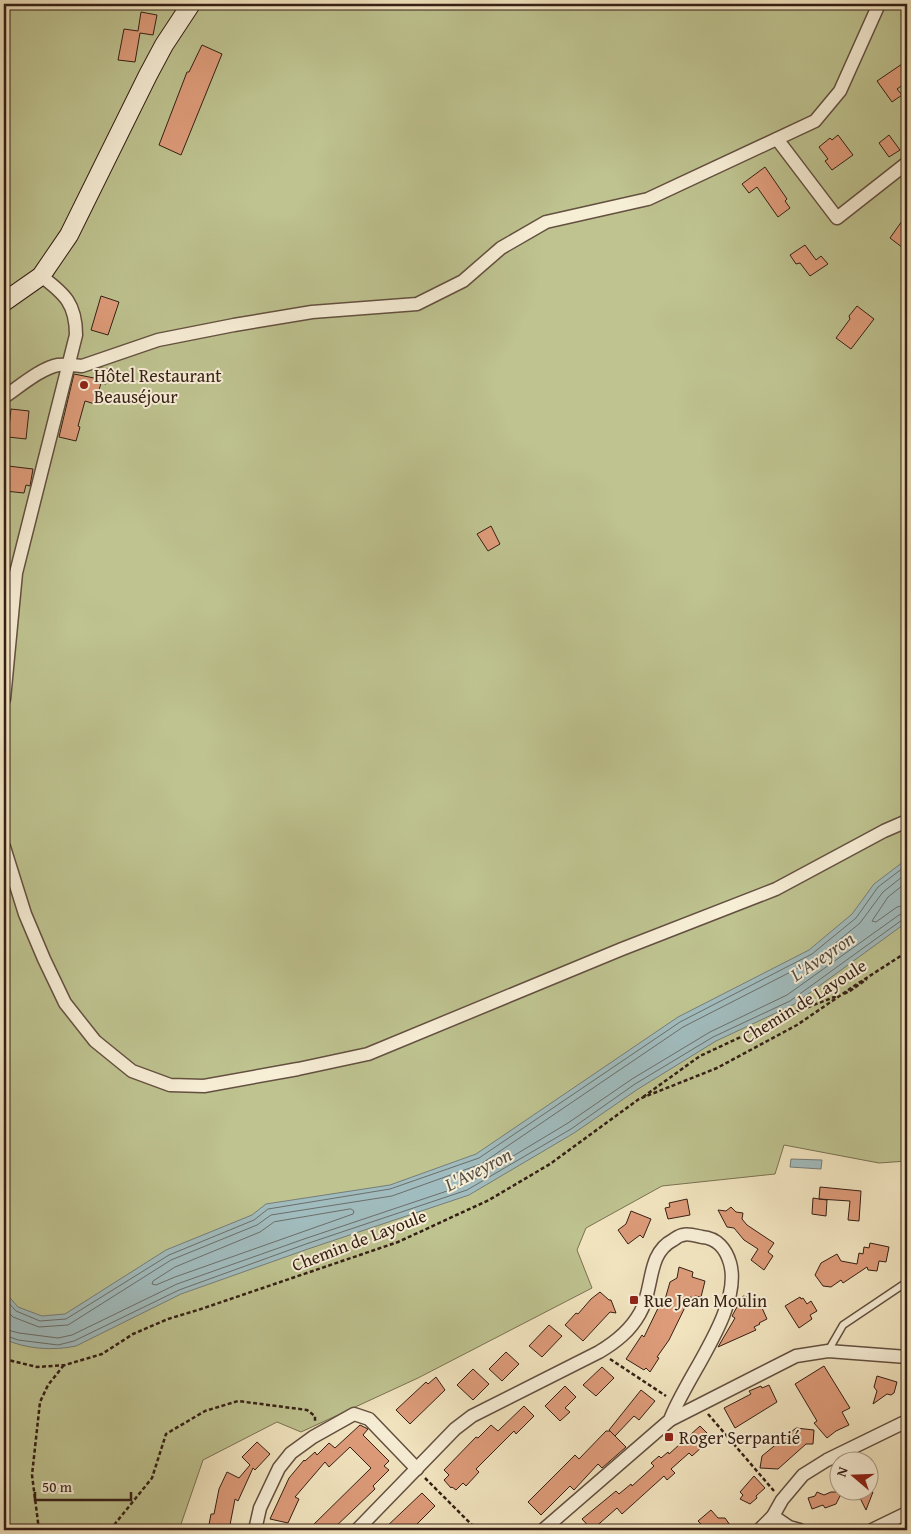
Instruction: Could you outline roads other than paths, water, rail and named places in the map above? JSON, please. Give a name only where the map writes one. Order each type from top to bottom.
[{"type":"street","points":[[4,302],[42,276],[69,235],[148,75],[164,45],[191,4]]},
{"type":"street","points":[[4,397],[43,371],[56,365],[82,366],[158,340],[312,312],[417,304],[463,281],[502,248],[546,222],[648,199],[815,121],[840,91],[879,4]]},
{"type":"street","points":[[777,139],[837,218],[907,163]]},
{"type":"street","points":[[4,699],[16,573],[33,498],[57,415],[76,335],[76,321],[73,308],[65,296],[42,276]]},
{"type":"street","points":[[4,847],[26,914],[44,959],[65,1003],[95,1041],[132,1071],[170,1084],[204,1086],[368,1054],[622,949],[776,889],[884,831],[907,822]]},
{"type":"street","points":[[357,1530],[455,1429],[472,1416],[619,1340],[632,1326],[641,1312],[651,1280],[653,1264],[666,1244],[684,1234],[709,1237],[725,1249],[732,1282],[723,1318],[706,1352],[676,1403],[670,1420]]},
{"type":"street","points":[[543,1530],[670,1420],[796,1356],[828,1351],[907,1357]]},
{"type":"street","points":[[255,1530],[260,1508],[279,1468],[291,1453],[313,1436],[354,1414],[369,1419],[417,1469]]},
{"type":"street","points":[[759,1530],[773,1516],[782,1500],[803,1475],[827,1460],[907,1421]]},
{"type":"street","points":[[872,1530],[907,1513]]},
{"type":"street","points":[[773,1516],[789,1527],[800,1530]]},
{"type":"lane","points":[[828,1351],[843,1325],[907,1282]]},
{"type":"water","name":"L'Aveyron","points":[[907,859],[907,922],[793,1005],[716,1041],[638,1089],[574,1133],[469,1195],[181,1294],[76,1346],[39,1348],[21,1345],[4,1339],[4,1291],[18,1307],[42,1316],[65,1314],[166,1250],[252,1215],[266,1204],[390,1185],[476,1154],[678,1017],[809,950],[852,914],[874,884]]},
{"type":"water","points":[[791,1159],[822,1160],[821,1169],[790,1167]]},
{"type":"place","name":"Hôtel Restaurant Beauséjour","points":[[84,385]]},
{"type":"place","name":"Rue Jean Moulin","points":[[634,1300]]},
{"type":"place","name":"Roger Serpantié","points":[[669,1437]]}]
